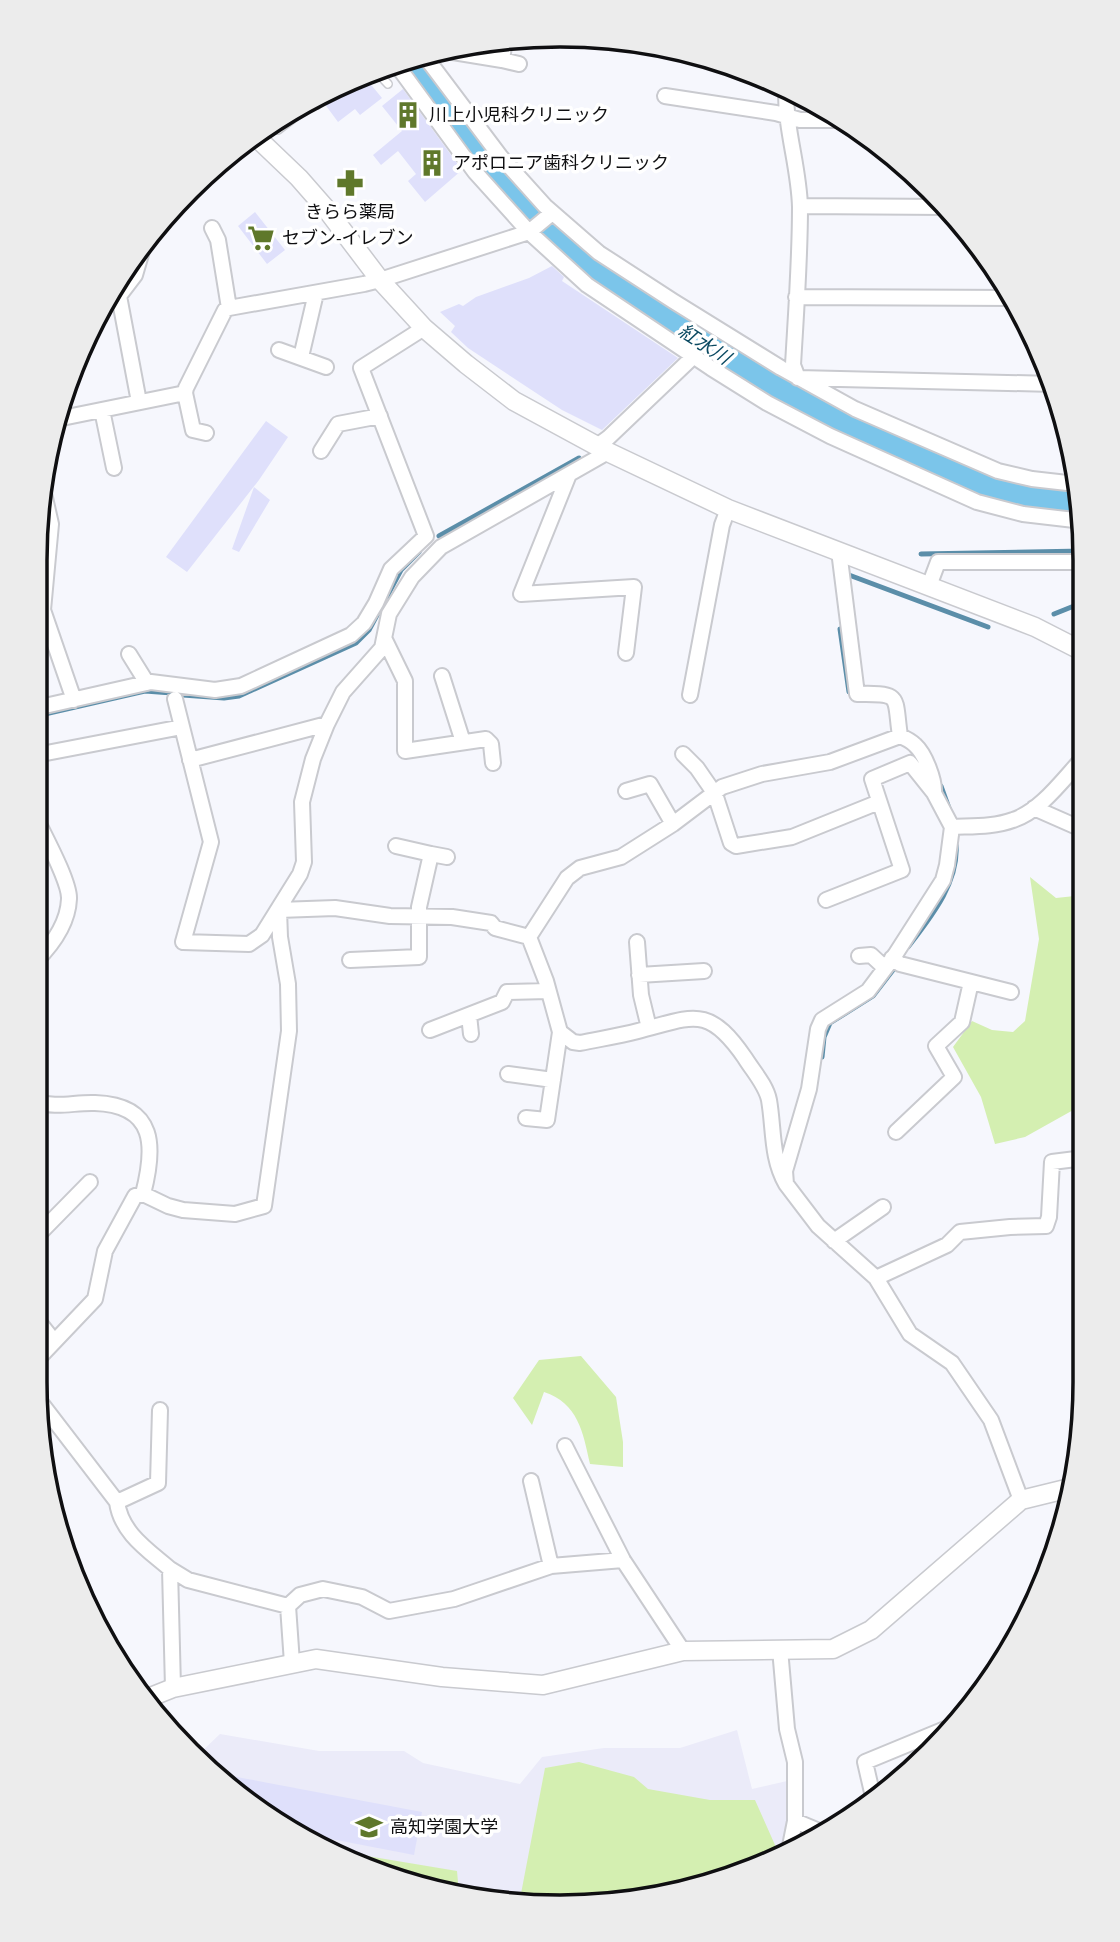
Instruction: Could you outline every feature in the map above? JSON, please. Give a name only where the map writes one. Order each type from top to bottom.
[{"type":"street","points":[[502,60],[503,51]]},
{"type":"street","points":[[473,55],[519,64]]},
{"type":"street","points":[[431,64],[500,156],[550,214],[599,253],[798,378],[855,409],[998,471],[1066,483]]},
{"type":"street","points":[[402,72],[475,172],[587,285],[767,403],[830,436],[955,493],[1004,510],[1071,519]]},
{"type":"street","points":[[665,96],[800,120],[822,120]]},
{"type":"street","points":[[786,100],[800,206],[793,365],[798,378]]},
{"type":"street","points":[[262,143],[321,203],[380,280],[424,328],[514,401],[602,449],[728,509],[1035,627],[1073,646]]},
{"type":"street","points":[[800,206],[932,207]]},
{"type":"street","points":[[206,433],[193,429],[186,387],[225,310],[229,307],[380,280],[531,231],[550,214]]},
{"type":"street","points":[[212,228],[218,240],[229,307]]},
{"type":"street","points":[[301,358],[316,293]]},
{"type":"street","points":[[796,297],[1000,298]]},
{"type":"street","points":[[119,298],[139,402]]},
{"type":"street","points":[[47,705],[147,683],[215,690],[241,686],[352,635],[376,603],[391,569],[426,536],[361,368],[424,328]]},
{"type":"street","points":[[279,350],[326,367]]},
{"type":"street","points":[[175,699],[211,842],[183,942],[250,944],[262,935],[300,874],[304,862],[302,802],[313,759],[327,724],[344,692],[382,648],[389,614],[412,577],[441,547],[568,477],[602,449],[608,438],[694,356]]},
{"type":"street","points":[[798,378],[1042,384]]},
{"type":"street","points":[[68,417],[185,393]]},
{"type":"street","points":[[102,410],[114,468]]},
{"type":"street","points":[[321,451],[338,424],[380,416]]},
{"type":"street","points":[[568,477],[522,594],[634,587],[626,653]]},
{"type":"street","points":[[690,695],[722,525],[728,509]]},
{"type":"street","points":[[47,572],[51,533],[49,520]]},
{"type":"street","points":[[839,551],[857,694],[885,694],[895,700],[899,711],[900,736]]},
{"type":"street","points":[[929,586],[937,562],[1073,562]]},
{"type":"street","points":[[47,635],[74,699]]},
{"type":"street","points":[[385,640],[405,681],[405,751],[486,739],[491,744],[493,763]]},
{"type":"street","points":[[129,654],[147,683]]},
{"type":"street","points":[[442,676],[463,742]]},
{"type":"street","points":[[190,760],[327,724]]},
{"type":"street","points":[[47,753],[182,727]]},
{"type":"street","points":[[900,736],[920,751],[934,785],[934,793]]},
{"type":"street","points":[[529,937],[567,878],[580,868],[621,857],[673,824],[722,787],[762,774],[830,762],[900,736]]},
{"type":"street","points":[[683,754],[697,768],[715,794],[731,843],[736,846],[792,837],[879,802]]},
{"type":"street","points":[[786,1184],[786,1163],[809,1089],[818,1029],[822,1020],[868,990],[889,963],[943,880],[952,827],[934,793],[910,763],[872,779],[902,870],[825,900]]},
{"type":"street","points":[[952,827],[1015,820],[1034,808],[1073,768]]},
{"type":"street","points":[[626,791],[650,784],[673,824]]},
{"type":"street","points":[[1034,808],[1073,825]]},
{"type":"street","points":[[47,841],[68,891],[69,900],[52,946],[47,951]]},
{"type":"street","points":[[397,846],[447,857]]},
{"type":"street","points":[[350,960],[419,957],[418,917],[431,854]]},
{"type":"street","points":[[279,910],[335,908],[390,916],[473,919],[529,937]]},
{"type":"street","points":[[47,1349],[95,1299],[105,1251],[135,1196],[143,1194],[183,1210],[235,1214],[264,1206],[289,1031],[288,984],[280,937],[279,910]]},
{"type":"street","points":[[526,1118],[547,1120],[560,1032],[529,937]]},
{"type":"street","points":[[636,942],[641,995],[649,1028]]},
{"type":"street","points":[[859,956],[871,955],[889,963],[1011,992]]},
{"type":"street","points":[[639,975],[704,971]]},
{"type":"street","points":[[896,1132],[954,1077],[936,1046],[962,1022],[971,982]]},
{"type":"street","points":[[430,1030],[502,1002],[507,992],[548,991]]},
{"type":"street","points":[[469,1015],[471,1034]]},
{"type":"street","points":[[560,1032],[573,1042],[580,1043],[685,1018],[695,1018],[714,1024],[728,1034],[763,1085],[768,1097],[777,1169],[786,1184],[818,1226],[876,1278],[910,1334],[953,1363],[986,1411],[1021,1500]]},
{"type":"street","points":[[508,1074],[554,1080]]},
{"type":"street","points":[[47,1104],[56,1106],[102,1104],[133,1114],[147,1131],[151,1154],[143,1194]]},
{"type":"street","points":[[876,1278],[947,1245],[960,1232],[1046,1226],[1049,1217],[1052,1162],[1073,1159]]},
{"type":"street","points":[[47,1226],[90,1182]]},
{"type":"street","points":[[834,1241],[883,1207]]},
{"type":"street","points":[[47,1332],[54,1341]]},
{"type":"street","points":[[117,1502],[158,1483],[160,1410]]},
{"type":"street","points":[[48,1412],[117,1502],[124,1526],[170,1569],[188,1580],[288,1606]]},
{"type":"street","points":[[565,1446],[623,1560],[683,1651]]},
{"type":"street","points":[[531,1481],[551,1566]]},
{"type":"street","points":[[154,1696],[173,1688],[316,1659],[442,1677],[542,1685],[683,1651],[833,1650],[870,1630],[1021,1500],[1061,1490]]},
{"type":"street","points":[[288,1606],[300,1595],[323,1589],[362,1597],[389,1611],[454,1599],[551,1566],[623,1560]]},
{"type":"street","points":[[170,1569],[173,1688]]},
{"type":"street","points":[[288,1606],[292,1663]]},
{"type":"street","points":[[780,1649],[787,1729],[795,1762],[791,1840]]},
{"type":"street","points":[[871,1789],[865,1762],[933,1734]]},
{"type":"street","points":[[794,1821],[812,1828]]},
{"type":"lane","points":[[383,79],[388,84]]},
{"type":"shaded area","points":[[737,1730],[752,1789],[787,1781],[786,1842],[725,1868],[660,1885],[594,1894],[560,1895],[526,1894],[460,1885],[395,1868],[364,1856],[333,1842],[275,1808],[203,1750],[220,1734],[319,1751],[404,1751],[423,1763],[520,1784],[542,1757],[604,1748],[680,1748]]},
{"type":"green space","points":[[1030,877],[1056,898],[1073,896],[1073,1110],[1025,1137],[995,1144],[981,1097],[953,1047],[972,1021],[992,1030],[1013,1032],[1025,1021],[1039,939]]},
{"type":"green space","points":[[581,1356],[616,1397],[623,1442],[623,1467],[590,1464],[577,1420],[565,1403],[544,1392],[532,1425],[513,1398],[539,1360]]},
{"type":"green space","points":[[579,1762],[634,1777],[648,1789],[710,1800],[755,1800],[775,1847],[725,1868],[660,1885],[594,1894],[521,1893],[545,1768]]},
{"type":"green space","points":[[362,1855],[457,1871],[458,1885],[395,1868]]},
{"type":"building","points":[[370,84],[382,98],[360,115],[355,109],[338,122],[325,104]]},
{"type":"building","points":[[403,89],[462,170],[425,202],[408,181],[416,174],[398,151],[381,165],[373,155],[402,131],[382,106]]},
{"type":"building","name":"セブン-イレブン","points":[[255,212],[285,250],[267,264],[238,226]]},
{"type":"building","points":[[552,266],[564,277],[562,281],[678,358],[602,430],[562,410],[468,348],[451,332],[455,326],[440,312],[459,304],[463,306],[476,297],[529,278]]},
{"type":"building","points":[[266,421],[288,437],[259,480],[187,572],[166,557]]},
{"type":"building","points":[[254,487],[270,500],[239,552],[232,549]]},
{"type":"building","points":[[232,1776],[422,1812],[414,1855],[326,1838],[275,1808]]},
{"type":"waterway","name":"紅水川","points":[[417,68],[480,153],[535,218],[607,281],[761,383],[837,424],[979,486],[1027,501],[1069,503]]},
{"type":"waterway","points":[[439,536],[579,458]]},
{"type":"waterway","points":[[921,554],[1073,551]]},
{"type":"waterway","points":[[183,695],[224,698],[239,696],[356,643],[369,630],[401,570],[419,552]]},
{"type":"waterway","points":[[849,575],[988,627]]},
{"type":"waterway","points":[[1054,614],[1073,606]]},
{"type":"waterway","points":[[840,629],[849,692]]},
{"type":"waterway","points":[[47,713],[145,691],[172,693]]},
{"type":"waterway","points":[[941,786],[950,811]]},
{"type":"waterway","points":[[908,947],[934,912],[948,886],[956,859],[956,845]]},
{"type":"waterway","points":[[822,1057],[824,1037],[830,1023],[873,996],[893,970]]},
{"type":"place","name":"川上小児科クリニック","points":[[408,115]]},
{"type":"place","name":"アポロニア歯科クリニック","points":[[432,163]]},
{"type":"place","name":"きらら薬局","points":[[350,183]]},
{"type":"place","name":"セブン-イレブン","points":[[261,238]]},
{"type":"place","name":"高知学園大学","points":[[369,1827]]}]
